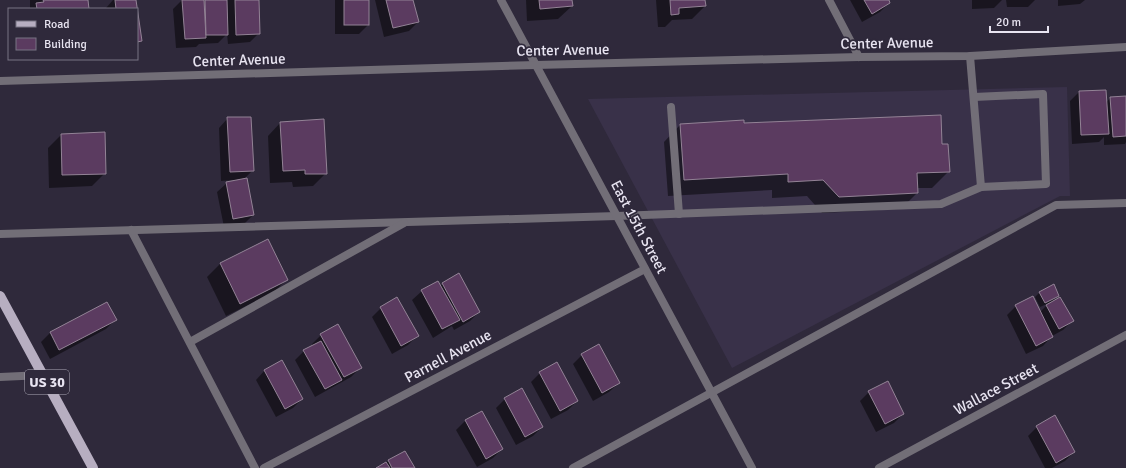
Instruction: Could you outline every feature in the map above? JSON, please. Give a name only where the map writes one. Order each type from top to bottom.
[{"type":"main road","name":"US 30","points":[[0,296],[93,468]]},
{"type":"street","name":"East 15th Street","points":[[501,0],[752,468]]},
{"type":"street","points":[[829,0],[859,57]]},
{"type":"street","name":"Center Avenue","points":[[0,81],[536,65],[859,57],[970,56],[1126,47]]},
{"type":"street","points":[[970,56],[981,187]]},
{"type":"street","points":[[0,234],[617,216],[941,204],[981,187],[1046,184],[1043,94],[974,97]]},
{"type":"street","points":[[671,107],[679,214]]},
{"type":"street","points":[[573,468],[1056,205],[1126,203]]},
{"type":"street","points":[[190,342],[405,222]]},
{"type":"street","points":[[131,230],[255,468]]},
{"type":"street","name":"Parnell Avenue","points":[[264,468],[645,269]]},
{"type":"street","name":"Wallace Street","points":[[879,468],[1126,335]]},
{"type":"street","points":[[0,377],[43,375]]},
{"type":"shaded area","points":[[1067,87],[1070,196],[1060,196],[732,368],[588,99]]},
{"type":"building","points":[[43,0],[88,0],[89,8],[37,8],[36,3],[44,2]]},
{"type":"building","points":[[115,0],[136,0],[137,8],[116,8]]},
{"type":"building","points":[[182,0],[204,0],[206,38],[185,39]]},
{"type":"building","points":[[205,0],[227,0],[228,35],[206,35]]},
{"type":"building","points":[[235,0],[259,0],[260,34],[236,35]]},
{"type":"building","points":[[344,0],[369,0],[369,25],[344,25]]},
{"type":"building","points":[[386,0],[413,0],[419,22],[393,28]]},
{"type":"building","points":[[539,0],[572,0],[573,6],[540,9]]},
{"type":"building","points":[[670,0],[705,0],[706,6],[679,8],[679,14],[671,15]]},
{"type":"building","points":[[864,0],[889,0],[890,3],[872,14]]},
{"type":"building","points":[[138,14],[142,41],[138,42]]},
{"type":"building","points":[[1106,90],[1109,134],[1081,135],[1079,91]]},
{"type":"building","points":[[1126,96],[1126,136],[1113,137],[1110,97]]},
{"type":"building","points":[[941,115],[942,144],[948,144],[950,172],[917,173],[918,193],[839,197],[823,180],[788,182],[788,174],[684,180],[680,124],[744,120],[744,123]]},
{"type":"building","points":[[227,117],[251,117],[254,171],[230,172]]},
{"type":"building","points":[[324,119],[327,174],[305,174],[305,170],[283,171],[280,122]]},
{"type":"building","points":[[105,132],[106,174],[62,175],[61,134]]},
{"type":"building","points":[[247,178],[254,215],[233,219],[226,182]]},
{"type":"building","points":[[268,239],[288,280],[240,304],[220,263]]},
{"type":"building","points":[[459,273],[480,312],[463,322],[442,283]]},
{"type":"building","points":[[438,281],[460,320],[442,329],[421,290]]},
{"type":"building","points":[[1054,284],[1059,296],[1045,303],[1039,292]]},
{"type":"building","points":[[1033,296],[1053,337],[1036,346],[1015,305]]},
{"type":"building","points":[[397,297],[419,336],[401,346],[380,307]]},
{"type":"building","points":[[1060,297],[1074,321],[1059,329],[1046,305]]},
{"type":"building","points":[[107,302],[117,320],[59,350],[50,332]]},
{"type":"building","points":[[338,324],[362,368],[344,377],[320,334]]},
{"type":"building","points":[[321,341],[342,380],[325,389],[303,350]]},
{"type":"building","points":[[599,344],[620,383],[602,393],[581,354]]},
{"type":"building","points":[[282,360],[303,399],[285,409],[264,370]]},
{"type":"building","points":[[557,362],[578,401],[560,411],[539,372]]},
{"type":"building","points":[[888,381],[904,414],[885,424],[868,391]]},
{"type":"building","points":[[522,388],[543,427],[525,437],[504,398]]},
{"type":"building","points":[[482,411],[503,449],[486,459],[465,420]]},
{"type":"building","points":[[1055,415],[1075,452],[1056,463],[1036,426]]},
{"type":"building","points":[[405,451],[415,468],[392,468],[388,460]]},
{"type":"building","points":[[386,462],[390,468],[376,468]]}]
